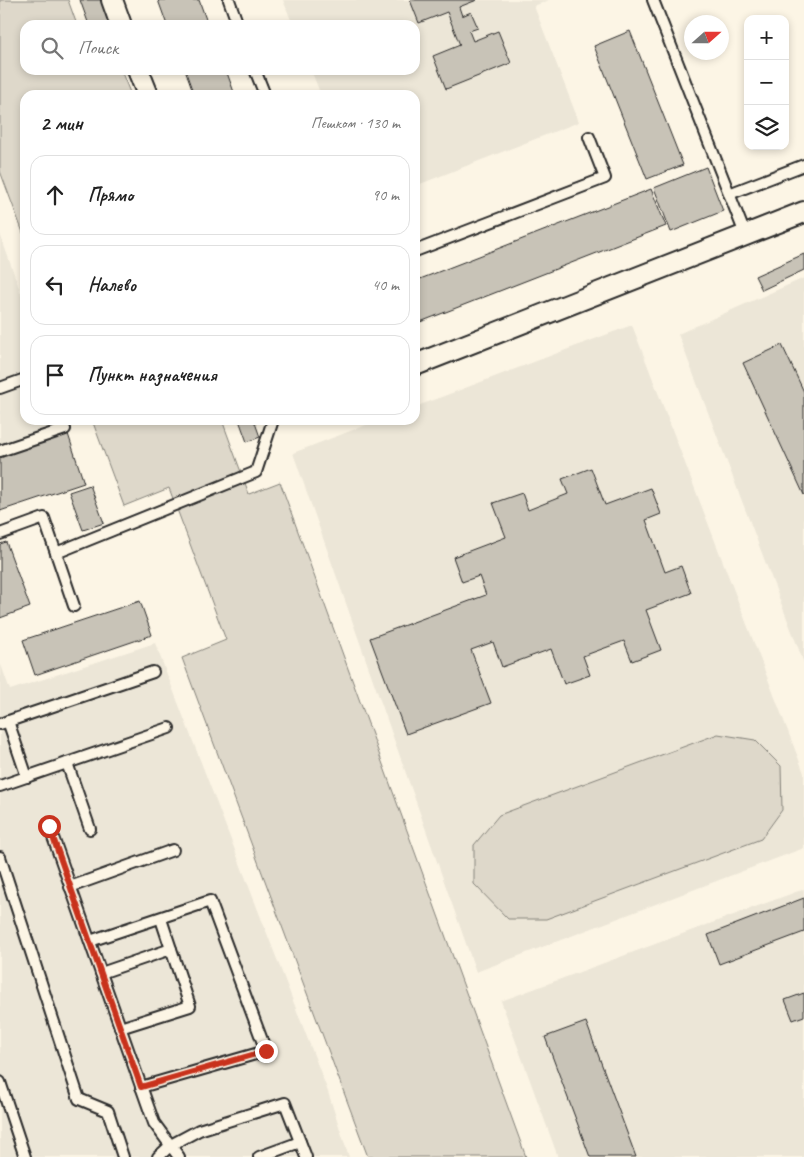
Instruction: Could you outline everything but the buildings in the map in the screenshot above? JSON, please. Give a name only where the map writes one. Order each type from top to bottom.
[{"type":"street","points":[[112,0],[119,20]]},
{"type":"street","points":[[140,75],[146,90]]},
{"type":"street","points":[[420,363],[804,212]]},
{"type":"lane","points":[[229,0],[236,20]]},
{"type":"lane","points":[[654,0],[745,234]]},
{"type":"lane","points":[[257,75],[263,90]]},
{"type":"lane","points":[[420,249],[605,178],[589,137]]},
{"type":"lane","points":[[729,194],[804,165]]},
{"type":"lane","points":[[0,388],[20,381]]},
{"type":"lane","points":[[56,553],[256,472],[271,425]]},
{"type":"lane","points":[[0,451],[65,429]]},
{"type":"lane","points":[[0,534],[44,518],[74,606]]},
{"type":"lane","points":[[27,776],[4,722],[153,672]]},
{"type":"lane","points":[[0,786],[169,728]]},
{"type":"lane","points":[[67,763],[90,829]]},
{"type":"lane","points":[[49,826],[154,1123],[179,1157]]},
{"type":"lane","points":[[70,887],[173,850]]},
{"type":"lane","points":[[0,857],[79,1099],[108,1110],[123,1157]]},
{"type":"lane","points":[[90,941],[210,902],[266,1051],[141,1087]]},
{"type":"lane","points":[[120,1028],[190,1006],[161,918]]},
{"type":"lane","points":[[101,973],[171,950]]},
{"type":"lane","points":[[0,1082],[25,1157]]},
{"type":"lane","points":[[158,1157],[171,1146],[199,1130],[285,1103],[306,1157]]},
{"type":"lane","points":[[259,1157],[300,1142]]},
{"type":"shaded area","points":[[0,0],[68,0],[75,20],[20,20],[20,75],[123,75],[129,90],[20,90],[20,225],[0,171]]},
{"type":"shaded area","points":[[283,0],[549,0],[534,6],[579,122],[420,184],[420,90],[319,90],[313,75],[420,75],[420,20],[291,20]]},
{"type":"shaded area","points":[[0,234],[20,291],[20,425],[59,425],[0,446]]},
{"type":"shaded area","points":[[804,278],[804,663],[678,334]]},
{"type":"shaded area","points":[[632,325],[804,773],[804,848],[476,972],[293,453],[366,425],[420,425],[420,405]]},
{"type":"shaded area","points":[[94,425],[224,425],[249,494],[280,482],[526,1157],[368,1157],[182,658],[226,640],[169,488],[124,506]]},
{"type":"shaded area","points":[[155,643],[327,1089],[349,1157],[0,1157],[0,662],[10,690]]},
{"type":"shaded area","points":[[718,734],[755,740],[781,766],[782,810],[761,839],[546,919],[508,919],[474,884],[474,845],[499,815]]},
{"type":"shaded area","points":[[804,889],[804,1157],[558,1157],[501,1001]]},
{"type":"route","points":[[49,826],[141,1087],[266,1051]]}]
